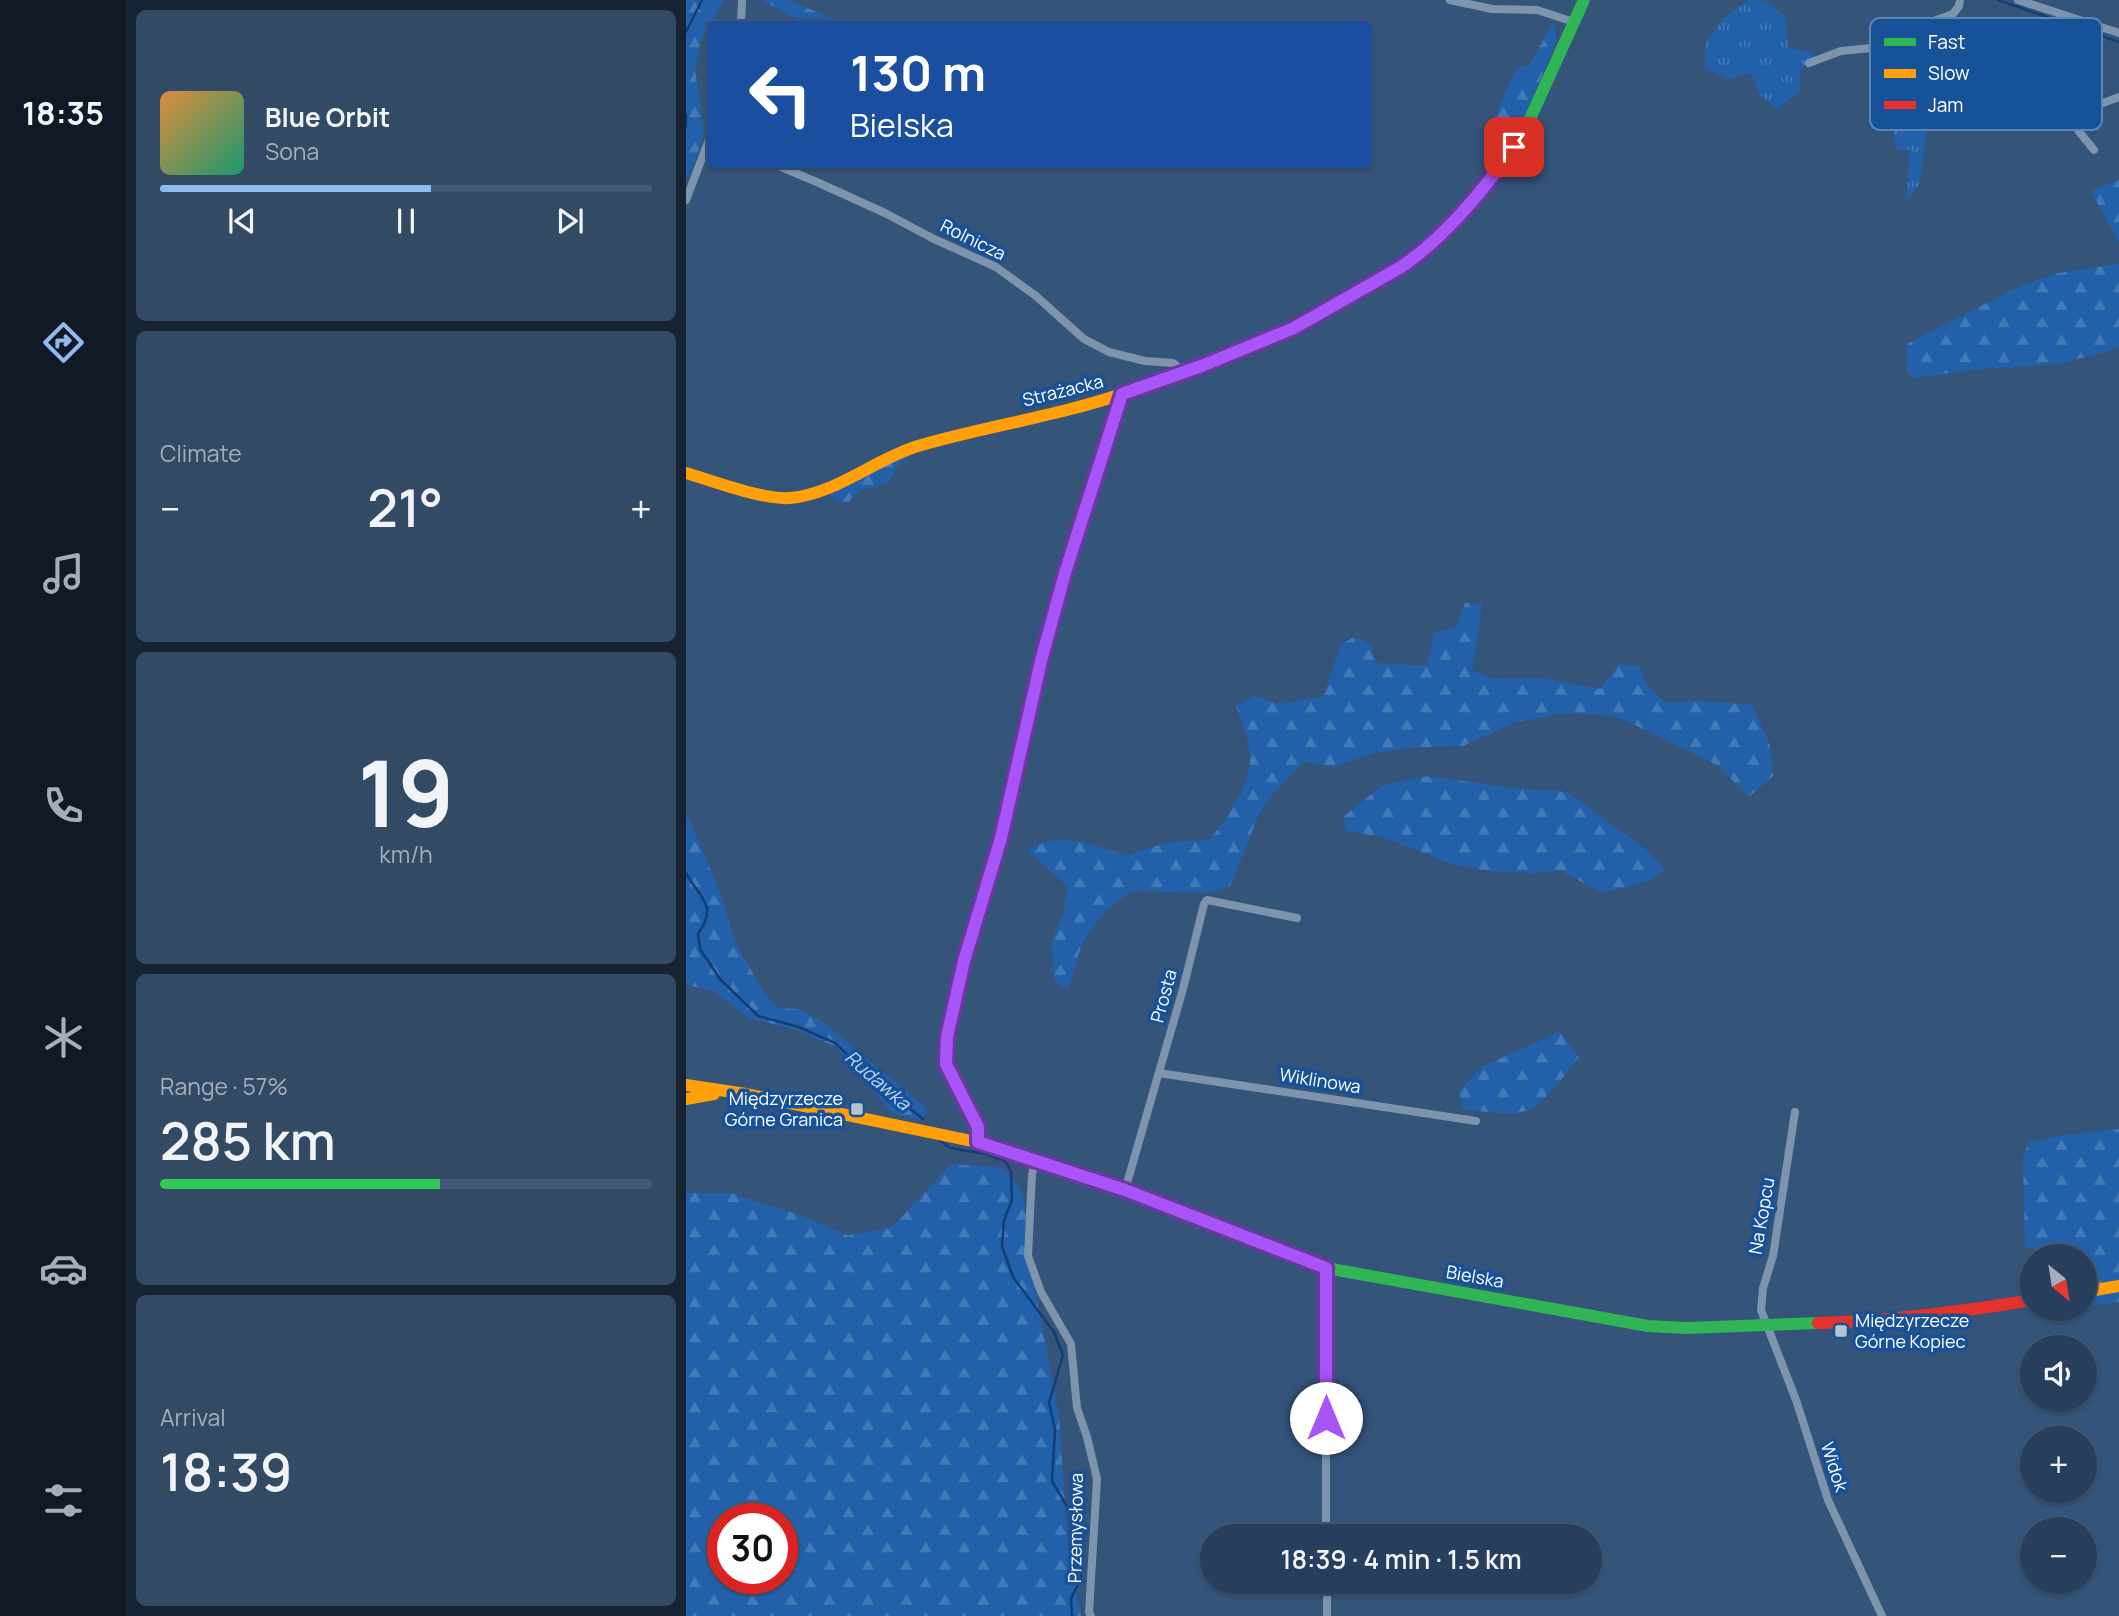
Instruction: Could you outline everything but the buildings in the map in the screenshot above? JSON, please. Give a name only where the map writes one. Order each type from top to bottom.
[{"type":"street","points":[[741,21],[742,0]]},
{"type":"street","points":[[1450,0],[1492,9],[1537,10],[1574,22]]},
{"type":"street","name":"Strażacka","points":[[686,473],[754,492],[787,498],[813,494],[915,447],[1009,422],[1085,407],[1185,372],[1294,328],[1418,256],[1486,183],[1524,132],[1584,0]]},
{"type":"street","points":[[1942,18],[1953,14],[1960,0]]},
{"type":"street","points":[[2018,0],[2073,18]]},
{"type":"street","points":[[2102,27],[2119,33]]},
{"type":"street","points":[[1809,63],[1841,51],[1870,48]]},
{"type":"street","points":[[2102,103],[2119,96]]},
{"type":"street","points":[[2078,130],[2094,150]]},
{"type":"street","points":[[686,200],[707,148]]},
{"type":"street","name":"Rolnicza","points":[[783,168],[996,267],[1036,296],[1084,339],[1109,352],[1145,361],[1172,363],[1185,372]]},
{"type":"street","points":[[978,1142],[978,1127],[946,1064],[947,1037],[964,961],[1001,838],[1044,648],[1122,394]]},
{"type":"street","name":"Prosta","points":[[1125,1190],[1204,904],[1207,900],[1297,918]]},
{"type":"street","name":"Wiklinowa","points":[[1159,1073],[1476,1121]]},
{"type":"street","name":"Bielska","points":[[686,1085],[735,1092],[978,1142],[1125,1190],[1326,1268],[1648,1326],[1687,1328],[1881,1321],[2020,1302]]},
{"type":"street","points":[[686,1099],[735,1092]]},
{"type":"street","name":"Na Kopcu","points":[[1765,1324],[1761,1310],[1763,1288],[1773,1256],[1795,1112]]},
{"type":"street","name":"Przemysłowa","points":[[1036,1159],[1032,1174],[1028,1256],[1041,1293],[1071,1344],[1077,1408],[1097,1479],[1089,1612],[1091,1616]]},
{"type":"street","points":[[1326,1268],[1326,1524]]},
{"type":"street","points":[[2097,1290],[2119,1286]]},
{"type":"street","name":"Widok","points":[[1765,1324],[1796,1400],[1828,1500],[1882,1616]]},
{"type":"street","points":[[1326,1594],[1327,1616]]},
{"type":"green space","points":[[686,0],[724,0],[712,21],[707,21],[707,30],[701,40],[695,69],[704,131],[686,182]]},
{"type":"green space","points":[[761,0],[787,0],[840,21],[801,21]]},
{"type":"green space","points":[[1749,0],[1767,1],[1785,16],[1788,48],[1815,53],[1800,72],[1800,91],[1777,109],[1760,95],[1751,73],[1728,79],[1705,68],[1706,42],[1725,17]]},
{"type":"green space","points":[[1553,22],[1557,41],[1518,133],[1494,138],[1490,127],[1516,69],[1530,64]]},
{"type":"green space","points":[[1893,130],[1926,130],[1920,184],[1906,201],[1910,150],[1898,150]]},
{"type":"green space","points":[[2119,180],[2119,243],[2091,191]]},
{"type":"green space","points":[[2119,264],[2119,348],[2061,364],[1979,369],[1914,378],[1906,369],[1907,344],[2022,285],[2058,273]]},
{"type":"green space","points":[[916,450],[896,468],[888,483],[859,491],[848,502],[837,501],[828,491]]},
{"type":"green space","points":[[1465,603],[1482,604],[1472,671],[1494,679],[1542,678],[1600,689],[1619,664],[1639,666],[1646,684],[1665,703],[1700,701],[1752,705],[1770,745],[1773,776],[1749,797],[1717,765],[1616,716],[1564,713],[1516,722],[1463,746],[1406,748],[1374,753],[1334,767],[1303,762],[1273,794],[1259,814],[1230,886],[1207,893],[1132,891],[1106,910],[1082,943],[1068,990],[1054,980],[1052,944],[1064,913],[1067,886],[1028,851],[1039,844],[1063,840],[1090,844],[1127,856],[1167,844],[1209,840],[1233,807],[1249,769],[1248,745],[1236,706],[1255,696],[1278,704],[1323,697],[1341,644],[1354,637],[1371,644],[1376,663],[1427,666],[1434,633],[1456,626]]},
{"type":"green space","points":[[1428,776],[1512,788],[1567,792],[1648,851],[1665,870],[1649,881],[1603,893],[1561,871],[1490,871],[1456,865],[1382,837],[1346,831],[1343,817],[1383,785]]},
{"type":"green space","points":[[686,816],[721,895],[735,942],[762,989],[777,1008],[799,1009],[820,1020],[923,1105],[927,1112],[924,1117],[918,1119],[893,1114],[836,1047],[797,1030],[749,1018],[713,991],[686,985]]},
{"type":"green space","points":[[1560,1032],[1579,1057],[1535,1107],[1514,1113],[1463,1109],[1459,1091],[1483,1066]]},
{"type":"green space","points":[[2119,1129],[2119,1302],[2097,1305],[2097,1244],[2025,1244],[2023,1156],[2029,1142]]},
{"type":"green space","points":[[952,1164],[1003,1168],[1023,1193],[1037,1300],[1059,1416],[1068,1547],[1081,1616],[686,1616],[686,1193],[730,1193],[797,1214],[848,1235],[891,1228]]},
{"type":"waterway","name":"Rudawka","points":[[686,32],[702,0]]},
{"type":"waterway","points":[[1998,0],[2050,18]]},
{"type":"waterway","points":[[2102,36],[2119,42]]},
{"type":"waterway","name":"Rudawka","points":[[686,115],[686,126]]},
{"type":"waterway","name":"Rudawka","points":[[686,873],[707,908],[704,924],[698,934],[700,949],[720,979],[758,1016],[799,1027],[835,1043],[877,1083],[923,1119]]},
{"type":"waterway","name":"Rudawka","points":[[939,1140],[950,1148],[986,1154],[1005,1161],[1011,1171],[1012,1200],[1004,1220],[1002,1246],[1013,1277],[1054,1332],[1063,1355],[1049,1403],[1055,1429],[1052,1481],[1074,1518],[1080,1541],[1081,1577],[1071,1599],[1072,1616]]},
{"type":"traffic: fast","points":[[1477,193],[1524,132],[1584,0]]},
{"type":"traffic: fast","points":[[1248,1238],[1326,1268],[1648,1326],[1687,1328],[1818,1323]]},
{"type":"traffic: slow","points":[[686,473],[766,496],[790,498],[807,495],[918,446],[1125,393]]},
{"type":"traffic: slow","points":[[1037,677],[1065,573],[1122,394]]},
{"type":"traffic: slow","points":[[686,1085],[746,1094],[991,1145],[1125,1190],[1248,1238]]},
{"type":"traffic: slow","points":[[686,1099],[714,1094]]},
{"type":"traffic: slow","points":[[2097,1290],[2119,1286]]},
{"type":"traffic: jam","points":[[1125,393],[1204,365],[1294,328],[1417,256],[1477,193]]},
{"type":"traffic: jam","points":[[978,1142],[978,1127],[946,1064],[947,1037],[964,961],[1001,838],[1037,677]]},
{"type":"traffic: jam","points":[[1818,1323],[1926,1315],[2020,1302]]},
{"type":"place","name":"Międzyrzecze Górne Granica","points":[[857,1109]]},
{"type":"place","name":"Międzyrzecze Górne Kopiec","points":[[1841,1331]]},
{"type":"route","points":[[1326,1418],[1326,1268],[1125,1190],[978,1142],[978,1127],[946,1064],[945,1046],[964,961],[1002,834],[1041,661],[1065,573],[1122,394],[1204,365],[1294,328],[1401,267],[1418,256],[1460,213],[1514,147]]}]
